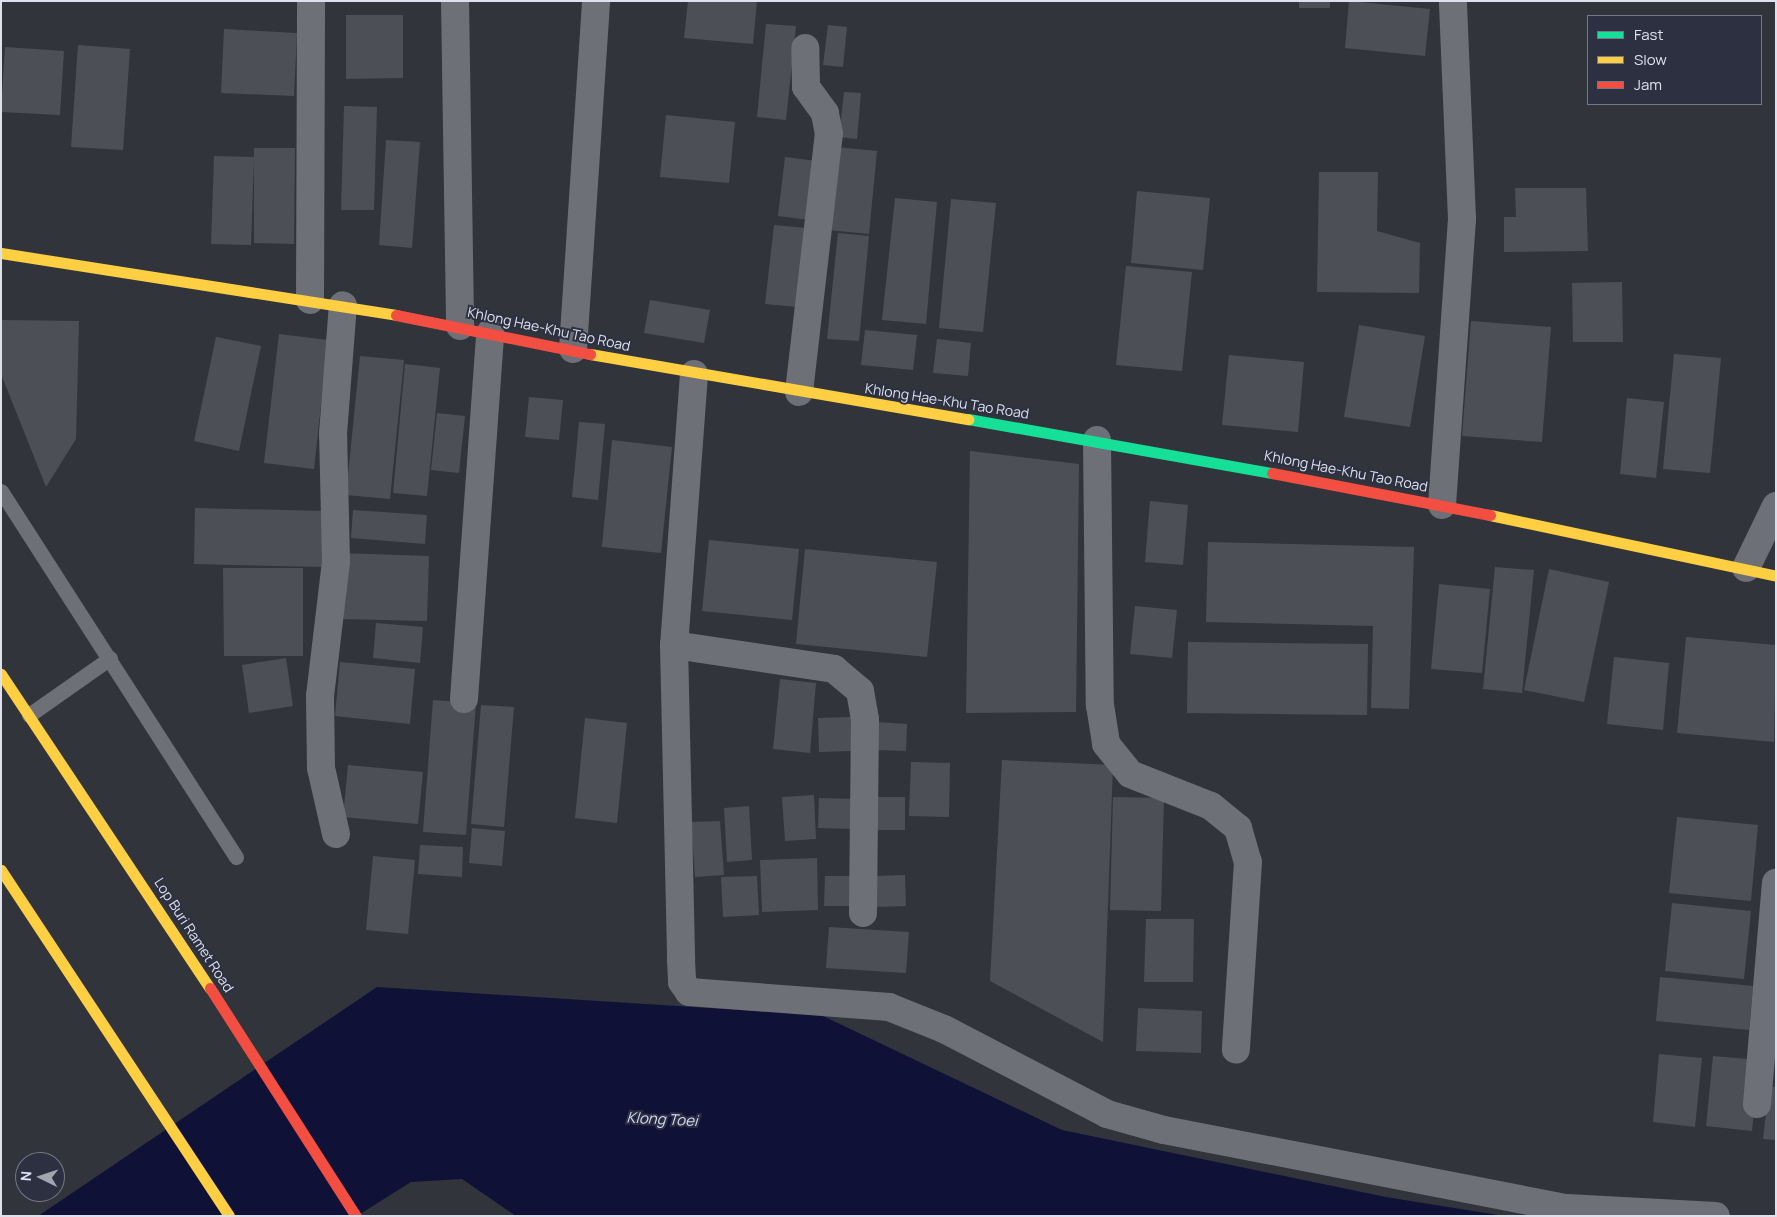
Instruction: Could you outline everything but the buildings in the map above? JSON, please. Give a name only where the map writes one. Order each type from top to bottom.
[{"type":"street","points":[[310,300],[311,1]]},
{"type":"street","points":[[455,1],[460,326]]},
{"type":"street","points":[[573,350],[596,1]]},
{"type":"street","points":[[1442,505],[1462,219],[1454,1]]},
{"type":"street","points":[[799,392],[829,134],[825,113],[806,87],[805,48]]},
{"type":"street","points":[[1,253],[111,270]]},
{"type":"street","points":[[31,271],[111,270]]},
{"type":"street","name":"Khlong Hae-Khu Tao Road","points":[[111,270],[343,305],[460,326],[694,374],[1097,440],[1442,505],[1746,568],[1776,576]]},
{"type":"street","points":[[336,834],[321,768],[320,696],[336,562],[333,434],[343,305]]},
{"type":"street","points":[[464,699],[490,332]]},
{"type":"street","points":[[694,374],[674,646],[681,960],[683,985],[689,992],[889,1007],[944,1029],[1107,1114],[1164,1130],[1566,1208],[1716,1216]]},
{"type":"street","points":[[1097,440],[1100,705],[1106,744],[1130,774],[1211,806],[1238,828],[1248,862],[1236,1050]]},
{"type":"street","points":[[1746,568],[1776,506]]},
{"type":"street","points":[[674,646],[834,669],[860,691],[865,719],[863,913]]},
{"type":"street","name":"Lop Buri Ramet Road","points":[[1,674],[131,865],[356,1216]]},
{"type":"street","points":[[1,870],[74,977],[229,1216]]},
{"type":"street","points":[[1757,1104],[1776,883]]},
{"type":"lane","points":[[1,491],[236,857]]},
{"type":"lane","points":[[29,715],[110,658]]},
{"type":"water","name":"Klong Toei","points":[[377,987],[821,1015],[1062,1130],[1386,1197],[1504,1216],[516,1216],[462,1179],[411,1182],[357,1216],[38,1216],[59,1202],[65,1202],[65,1198]]},
{"type":"traffic: fast","points":[[968,419],[1272,473]]},
{"type":"traffic: slow","points":[[1,253],[396,315]]},
{"type":"traffic: slow","points":[[590,354],[968,419]]},
{"type":"traffic: slow","points":[[1490,515],[1776,576]]},
{"type":"traffic: slow","points":[[1,674],[210,988]]},
{"type":"traffic: slow","points":[[1,870],[229,1216]]},
{"type":"traffic: jam","points":[[396,315],[590,354]]},
{"type":"traffic: jam","points":[[1272,473],[1490,515]]},
{"type":"traffic: jam","points":[[210,988],[356,1216]]}]
